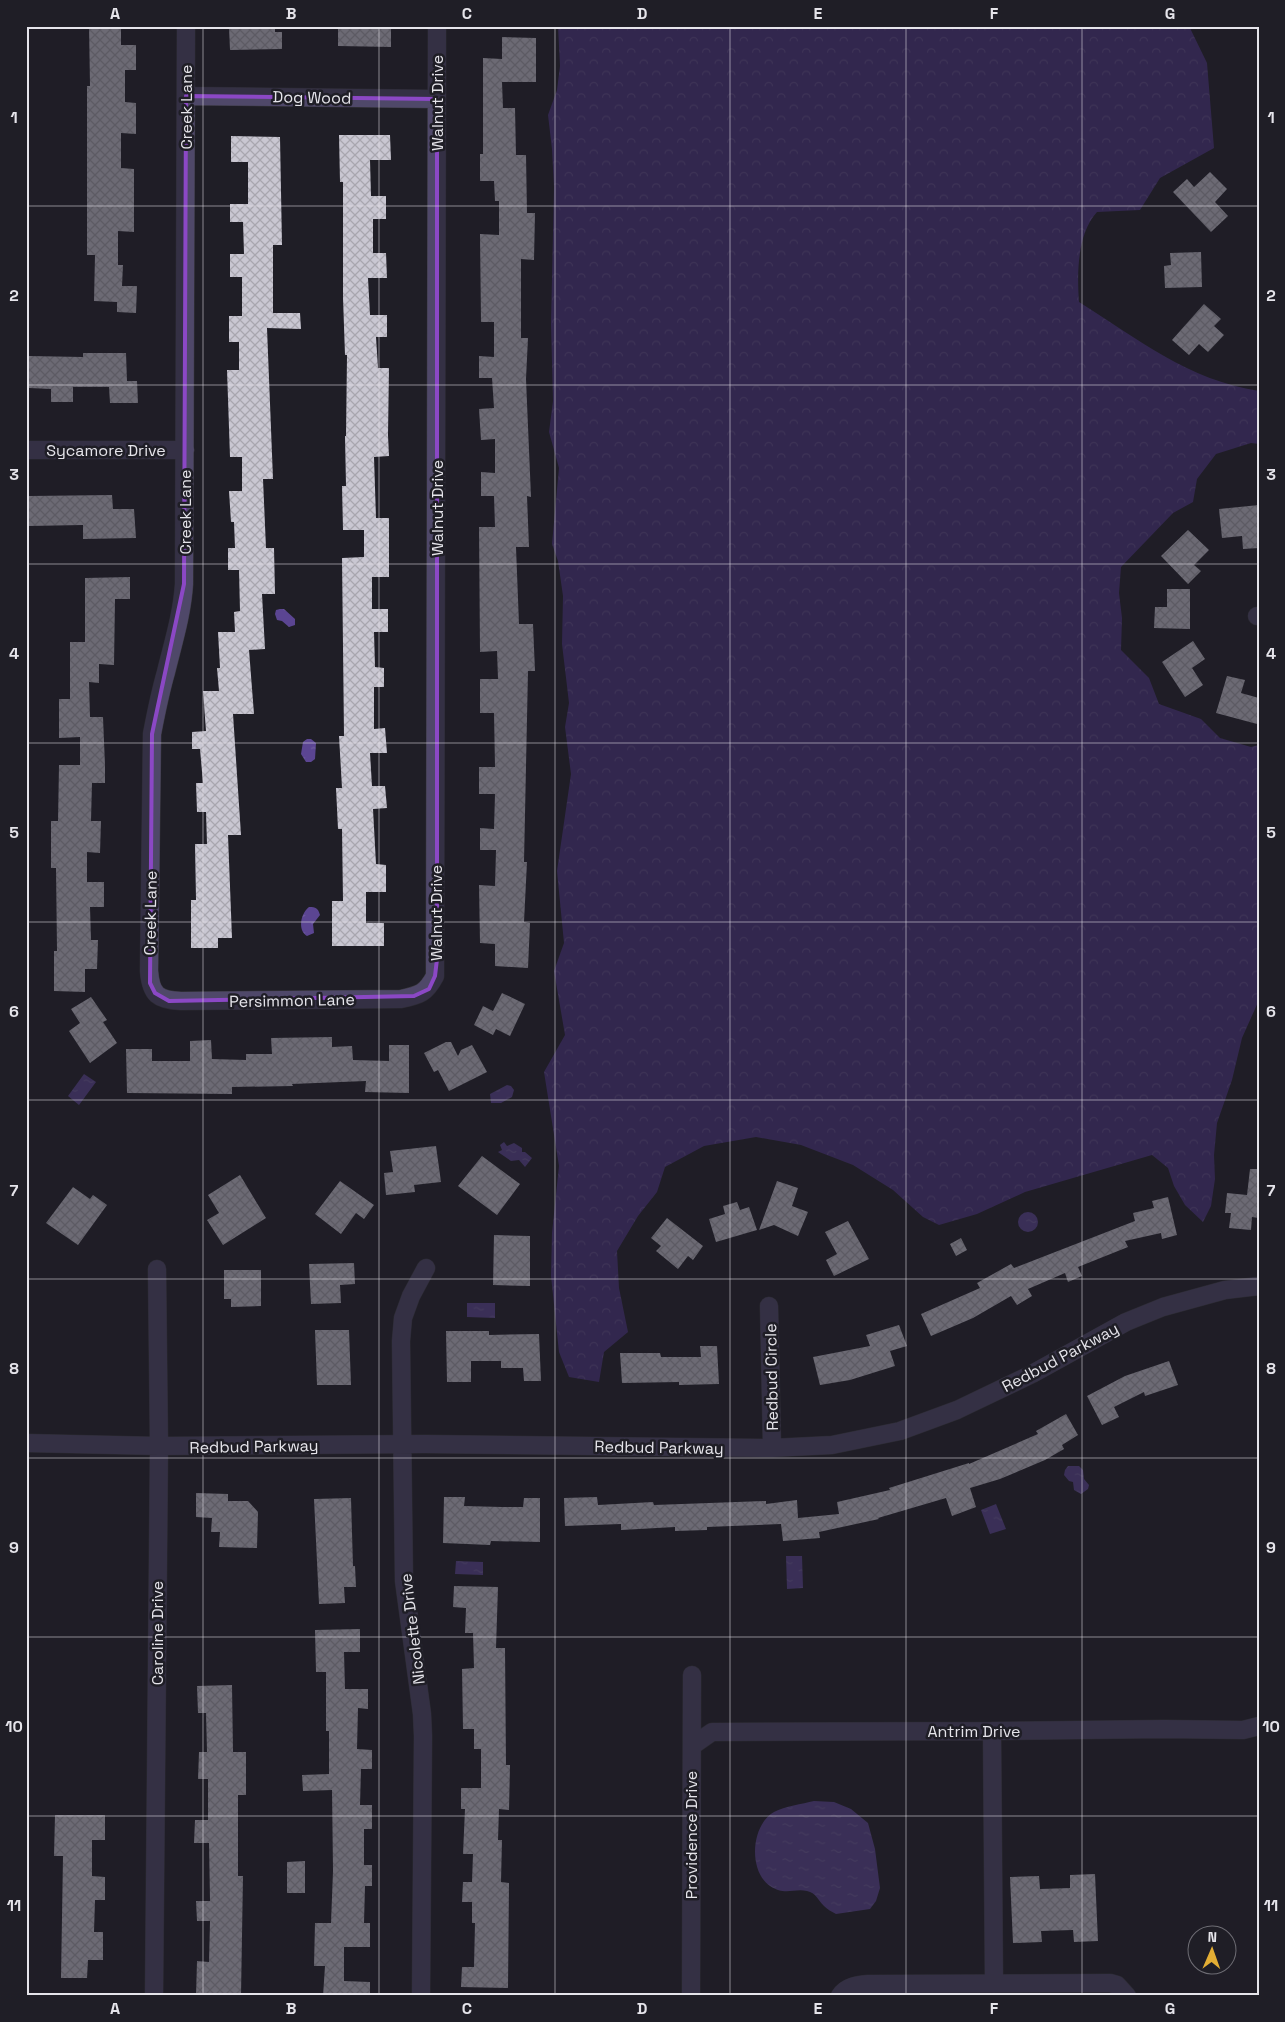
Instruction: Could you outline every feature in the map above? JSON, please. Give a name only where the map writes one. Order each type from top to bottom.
[{"type":"street","name":"Creek Lane","points":[[155,993],[150,983],[149,971],[152,734],[183,602],[186,26]]},
{"type":"street","name":"Walnut Drive","points":[[429,989],[435,976],[437,959],[438,26]]},
{"type":"street","name":"Dog Wood","points":[[186,96],[437,99]]},
{"type":"street","name":"Sycamore Drive","points":[[26,450],[185,450]]},
{"type":"street","name":"Persimmon Lane","points":[[155,993],[169,1000],[181,1001],[401,999],[415,996],[429,989]]},
{"type":"street","name":"Nicolette Drive","points":[[420,1996],[423,1736],[421,1705],[404,1581],[401,1342],[403,1318],[411,1296],[426,1268]]},
{"type":"street","name":"Caroline Drive","points":[[154,1996],[159,1446],[157,1269]]},
{"type":"street","name":"Redbud Parkway","points":[[26,1443],[159,1446],[403,1444],[772,1448],[832,1445],[900,1431],[957,1410],[1032,1374],[1126,1322],[1163,1307],[1225,1290],[1259,1286]]},
{"type":"street","name":"Redbud Circle","points":[[769,1306],[772,1448]]},
{"type":"street","name":"Providence Drive","points":[[691,1996],[692,1675]]},
{"type":"street","name":"Antrim Drive","points":[[692,1746],[712,1732],[1243,1730],[1259,1726]]},
{"type":"street","points":[[992,1731],[994,1984]]},
{"type":"street","points":[[840,1996],[849,1987],[859,1985],[1110,1983],[1117,1985],[1127,1996]]},
{"type":"highlighted area","points":[[186,96],[437,99],[437,959],[435,976],[429,989],[414,996],[169,1001],[155,993],[150,983],[152,734],[184,584]]},
{"type":"green space","points":[[558,26],[1189,26],[1207,63],[1214,148],[1160,178],[1140,210],[1097,212],[1085,231],[1080,254],[1078,279],[1079,302],[1143,344],[1186,368],[1209,378],[1233,386],[1259,391],[1259,444],[1251,443],[1216,454],[1197,479],[1193,502],[1173,513],[1121,567],[1119,593],[1122,618],[1121,650],[1149,678],[1159,704],[1201,719],[1220,738],[1251,747],[1259,745],[1259,1000],[1242,1038],[1232,1080],[1217,1123],[1214,1155],[1215,1179],[1211,1206],[1203,1222],[1185,1205],[1174,1186],[1168,1168],[1152,1155],[1025,1192],[977,1214],[939,1225],[923,1217],[893,1190],[853,1165],[801,1145],[756,1137],[704,1146],[665,1167],[657,1192],[638,1216],[617,1251],[619,1288],[628,1332],[604,1352],[599,1382],[569,1377],[559,1352],[551,1276],[552,1233],[559,1166],[544,1072],[565,1035],[554,971],[564,943],[557,871],[571,774],[565,727],[569,703],[562,644],[563,596],[558,561],[552,544],[559,468],[549,432],[553,401],[551,324],[554,187],[548,115],[557,90],[560,66]]},
{"type":"water","points":[[284,609],[295,619],[295,625],[289,627],[282,621],[277,620],[276,610]]},
{"type":"water","points":[[311,739],[316,743],[315,759],[311,762],[306,762],[301,754],[303,742]]},
{"type":"water","points":[[309,907],[316,908],[320,915],[313,924],[314,933],[307,936],[302,930],[301,922],[304,913]]},
{"type":"water","points":[[84,1074],[96,1082],[79,1105],[68,1096]]},
{"type":"water","points":[[507,1085],[511,1086],[514,1090],[512,1097],[501,1103],[491,1103],[490,1094]]},
{"type":"water","points":[[504,1142],[507,1146],[514,1143],[522,1148],[522,1152],[525,1152],[532,1158],[525,1167],[519,1160],[511,1161],[498,1152],[502,1150],[500,1145]]},
{"type":"water","points":[[1028,1212],[1035,1215],[1038,1222],[1035,1229],[1028,1232],[1021,1229],[1018,1222],[1021,1215]]},
{"type":"water","points":[[467,1303],[495,1303],[495,1318],[467,1317]]},
{"type":"water","points":[[1068,1466],[1079,1466],[1083,1470],[1084,1479],[1089,1485],[1088,1489],[1081,1494],[1074,1490],[1073,1482],[1069,1481],[1064,1475]]},
{"type":"water","points":[[996,1504],[1006,1529],[990,1534],[981,1510]]},
{"type":"water","points":[[786,1556],[802,1556],[803,1588],[787,1589]]},
{"type":"water","points":[[456,1561],[483,1562],[483,1575],[455,1574]]},
{"type":"water","points":[[814,1801],[834,1802],[851,1809],[868,1823],[875,1849],[880,1888],[876,1901],[870,1909],[836,1914],[825,1907],[810,1892],[802,1890],[780,1891],[775,1889],[763,1879],[758,1870],[755,1848],[757,1837],[766,1818],[783,1808]]},
{"type":"building","points":[[89,26],[121,26],[121,45],[136,45],[136,70],[125,70],[125,102],[136,103],[136,134],[121,133],[121,168],[134,169],[134,232],[118,231],[118,265],[123,265],[122,286],[137,286],[136,313],[117,312],[117,302],[94,301],[95,255],[87,255],[87,86],[90,86]]},
{"type":"building","points":[[239,26],[275,26],[275,32],[282,32],[282,49],[230,50],[229,28],[239,28]]},
{"type":"building","points":[[338,26],[391,26],[391,47],[338,46]]},
{"type":"building","points":[[502,37],[536,38],[536,82],[502,82],[503,108],[515,108],[516,155],[526,155],[527,213],[535,213],[534,260],[521,259],[521,338],[528,338],[526,379],[531,497],[527,496],[529,547],[516,547],[519,624],[533,624],[535,671],[528,671],[524,862],[527,862],[524,922],[530,923],[528,968],[495,966],[495,944],[480,943],[479,885],[495,886],[496,850],[480,850],[480,828],[494,829],[495,794],[479,794],[479,767],[495,767],[494,713],[480,713],[480,679],[498,679],[497,651],[480,652],[479,527],[495,527],[494,496],[481,496],[481,472],[495,473],[495,439],[481,440],[479,409],[494,408],[492,378],[479,378],[479,356],[494,357],[494,322],[481,322],[480,234],[499,235],[499,201],[495,201],[494,181],[480,181],[480,154],[483,154],[483,58],[502,59]]},
{"type":"building","points":[[339,135],[390,135],[391,160],[370,160],[371,196],[386,196],[386,219],[373,219],[373,253],[386,253],[387,278],[368,278],[370,315],[387,315],[387,337],[376,337],[378,368],[389,368],[389,456],[374,457],[376,518],[389,518],[389,577],[372,577],[372,609],[388,609],[388,632],[374,632],[375,667],[384,668],[384,687],[374,687],[374,729],[385,728],[387,753],[370,753],[372,786],[385,786],[387,808],[373,809],[376,864],[386,865],[386,892],[366,892],[366,923],[384,923],[384,946],[332,946],[332,901],[343,901],[342,829],[338,829],[336,788],[342,788],[339,736],[344,736],[342,558],[364,557],[364,530],[343,530],[342,486],[346,486],[347,355],[345,355],[343,298],[343,182],[340,182]]},
{"type":"building","points":[[231,136],[280,137],[282,245],[273,245],[273,313],[300,313],[301,329],[267,328],[273,479],[263,479],[266,548],[274,548],[275,594],[262,594],[265,649],[249,650],[254,714],[233,714],[241,835],[228,835],[232,938],[218,938],[218,948],[191,948],[191,900],[196,900],[195,844],[207,844],[206,812],[197,812],[196,783],[203,783],[200,749],[192,749],[192,732],[206,731],[203,691],[219,691],[217,668],[220,668],[218,632],[235,632],[234,612],[240,611],[239,570],[228,570],[228,548],[235,548],[234,522],[231,522],[229,491],[242,491],[242,457],[230,457],[227,370],[239,370],[239,342],[229,342],[229,316],[242,316],[242,277],[230,277],[230,254],[244,254],[243,222],[230,222],[230,204],[248,204],[248,162],[231,162]]},
{"type":"building","points":[[1210,172],[1227,189],[1215,202],[1228,216],[1211,232],[1173,192],[1187,179],[1194,187]]},
{"type":"building","points":[[1201,252],[1202,287],[1165,288],[1164,266],[1171,265],[1170,253]]},
{"type":"building","points":[[1204,304],[1221,319],[1214,326],[1224,335],[1208,352],[1199,344],[1189,355],[1172,340]]},
{"type":"building","points":[[83,353],[126,353],[127,381],[137,381],[138,403],[110,403],[109,387],[73,387],[73,402],[51,402],[51,389],[29,388],[29,356],[83,357]]},
{"type":"building","points":[[112,495],[113,509],[134,509],[136,538],[83,539],[83,525],[29,526],[29,496]]},
{"type":"building","points":[[1259,505],[1259,548],[1243,549],[1242,536],[1222,538],[1219,509]]},
{"type":"building","points":[[1188,530],[1209,550],[1194,565],[1201,571],[1188,584],[1161,556]]},
{"type":"building","points":[[130,577],[130,599],[115,599],[114,665],[99,664],[99,683],[89,682],[90,717],[103,717],[105,765],[105,783],[92,783],[91,821],[101,821],[100,853],[87,852],[87,882],[104,882],[104,907],[90,907],[91,940],[98,940],[97,969],[85,969],[85,992],[54,991],[54,951],[57,951],[56,868],[51,868],[51,821],[58,821],[59,765],[80,765],[80,737],[59,738],[59,699],[70,699],[70,642],[85,642],[85,578]]},
{"type":"building","points":[[1167,589],[1190,589],[1190,629],[1154,628],[1155,607],[1167,607]]},
{"type":"building","points":[[1193,641],[1205,659],[1192,668],[1203,685],[1185,697],[1162,662]]},
{"type":"building","points":[[1227,676],[1245,680],[1241,693],[1259,698],[1257,724],[1216,713]]},
{"type":"building","points":[[502,993],[525,1004],[510,1036],[496,1029],[493,1035],[474,1025],[483,1006],[493,1011]]},
{"type":"building","points":[[91,997],[107,1020],[103,1022],[117,1043],[90,1063],[69,1031],[80,1023],[71,1009]]},
{"type":"building","points":[[332,1037],[332,1047],[352,1046],[353,1060],[389,1061],[389,1045],[409,1045],[409,1093],[365,1092],[366,1081],[292,1084],[293,1086],[232,1087],[232,1094],[127,1093],[126,1049],[152,1049],[152,1061],[190,1061],[190,1041],[211,1040],[212,1059],[246,1060],[246,1054],[272,1054],[271,1038]]},
{"type":"building","points":[[446,1042],[451,1042],[458,1056],[461,1050],[472,1045],[487,1072],[449,1091],[438,1070],[434,1072],[424,1053]]},
{"type":"building","points":[[436,1146],[441,1182],[414,1185],[415,1192],[386,1195],[384,1173],[393,1172],[390,1151]]},
{"type":"building","points":[[482,1156],[520,1184],[497,1215],[458,1186]]},
{"type":"building","points":[[1250,1169],[1259,1169],[1259,1218],[1252,1217],[1251,1230],[1229,1228],[1231,1213],[1225,1213],[1227,1193],[1247,1195]]},
{"type":"building","points":[[240,1175],[266,1218],[223,1245],[207,1220],[219,1213],[208,1195]]},
{"type":"building","points":[[340,1181],[374,1205],[364,1219],[356,1213],[341,1234],[315,1214]]},
{"type":"building","points":[[777,1181],[798,1188],[792,1206],[808,1212],[798,1236],[774,1225],[759,1230]]},
{"type":"building","points":[[73,1187],[90,1199],[93,1195],[107,1205],[78,1245],[46,1223]]},
{"type":"building","points":[[1168,1197],[1177,1235],[1162,1239],[1161,1233],[1125,1241],[1128,1247],[1078,1267],[1082,1276],[1068,1282],[1065,1273],[1028,1289],[1032,1296],[1017,1305],[1011,1296],[973,1318],[931,1336],[921,1314],[980,1288],[977,1283],[1011,1264],[1014,1268],[1135,1221],[1133,1213],[1154,1208],[1152,1201]]},
{"type":"building","points":[[737,1202],[740,1210],[749,1207],[757,1230],[716,1242],[709,1219],[725,1214],[723,1206]]},
{"type":"building","points":[[667,1218],[703,1246],[693,1260],[688,1256],[678,1269],[656,1251],[661,1246],[651,1238]]},
{"type":"building","points":[[848,1221],[869,1259],[834,1276],[826,1260],[837,1254],[825,1232]]},
{"type":"building","points":[[494,1235],[530,1236],[530,1286],[493,1285]]},
{"type":"building","points":[[961,1238],[967,1250],[956,1256],[950,1244]]},
{"type":"building","points":[[354,1263],[355,1284],[340,1285],[341,1303],[311,1304],[309,1264]]},
{"type":"building","points":[[224,1270],[261,1270],[261,1306],[231,1307],[231,1299],[224,1299]]},
{"type":"building","points":[[899,1325],[907,1346],[890,1351],[895,1366],[850,1380],[820,1385],[813,1357],[870,1346],[866,1335]]},
{"type":"building","points":[[315,1330],[349,1330],[351,1385],[317,1385]]},
{"type":"building","points":[[446,1331],[489,1331],[489,1335],[539,1334],[541,1381],[524,1381],[523,1368],[501,1368],[501,1361],[471,1361],[471,1382],[447,1382]]},
{"type":"building","points":[[700,1346],[717,1346],[719,1384],[679,1385],[679,1382],[622,1383],[620,1353],[660,1353],[661,1357],[701,1357]]},
{"type":"building","points":[[1169,1361],[1178,1385],[1145,1396],[1144,1392],[1114,1407],[1119,1417],[1102,1425],[1087,1396],[1125,1376]]},
{"type":"building","points":[[1066,1414],[1078,1435],[1062,1445],[1064,1449],[1045,1460],[1000,1479],[970,1488],[976,1507],[952,1516],[946,1498],[879,1519],[819,1532],[820,1538],[783,1541],[781,1524],[707,1527],[707,1530],[675,1531],[675,1527],[621,1530],[621,1524],[565,1526],[564,1498],[597,1497],[598,1505],[653,1502],[654,1505],[766,1501],[766,1504],[797,1500],[798,1518],[839,1514],[837,1502],[890,1490],[889,1488],[969,1464],[1038,1434],[1036,1431]]},
{"type":"building","points":[[196,1493],[228,1494],[228,1501],[248,1501],[258,1512],[257,1548],[219,1547],[220,1532],[211,1532],[212,1518],[196,1517]]},
{"type":"building","points":[[444,1497],[465,1497],[464,1506],[502,1507],[523,1507],[524,1498],[540,1498],[540,1542],[491,1541],[490,1545],[443,1543]]},
{"type":"building","points":[[351,1498],[353,1566],[355,1566],[356,1587],[344,1587],[345,1603],[319,1604],[314,1499]]},
{"type":"building","points":[[454,1586],[498,1587],[496,1648],[505,1648],[506,1765],[510,1765],[509,1810],[499,1809],[498,1840],[502,1840],[501,1882],[509,1883],[508,1988],[461,1987],[462,1967],[474,1967],[475,1923],[472,1923],[472,1902],[462,1902],[463,1882],[472,1882],[473,1854],[463,1854],[465,1809],[461,1809],[461,1788],[481,1788],[481,1749],[474,1749],[474,1729],[463,1729],[462,1669],[474,1668],[473,1633],[465,1633],[466,1608],[453,1607]]},
{"type":"building","points":[[360,1629],[360,1652],[344,1652],[345,1689],[368,1689],[368,1709],[358,1708],[357,1749],[372,1750],[372,1769],[361,1769],[360,1805],[372,1805],[372,1829],[364,1829],[364,1865],[372,1865],[372,1886],[365,1886],[364,1923],[370,1923],[370,1947],[344,1947],[344,1981],[370,1982],[370,1996],[323,1996],[325,1966],[314,1966],[315,1923],[331,1923],[333,1871],[332,1790],[303,1791],[302,1775],[329,1774],[329,1731],[326,1731],[326,1672],[316,1672],[315,1630]]},
{"type":"building","points":[[232,1685],[233,1752],[246,1752],[246,1795],[238,1795],[238,1876],[243,1876],[241,1996],[196,1996],[197,1961],[209,1962],[210,1921],[197,1921],[196,1901],[210,1901],[209,1843],[194,1843],[195,1820],[208,1820],[208,1779],[198,1779],[199,1752],[207,1752],[206,1713],[198,1713],[197,1686]]},
{"type":"building","points":[[55,1815],[105,1815],[105,1840],[92,1840],[92,1876],[105,1877],[105,1900],[95,1900],[94,1932],[103,1932],[103,1960],[88,1960],[87,1978],[61,1978],[63,1856],[54,1856]]},
{"type":"building","points":[[305,1861],[305,1893],[287,1893],[287,1862]]},
{"type":"building","points":[[1095,1874],[1098,1941],[1074,1942],[1073,1930],[1041,1931],[1042,1942],[1013,1943],[1010,1877],[1039,1876],[1040,1889],[1070,1888],[1070,1875]]}]
